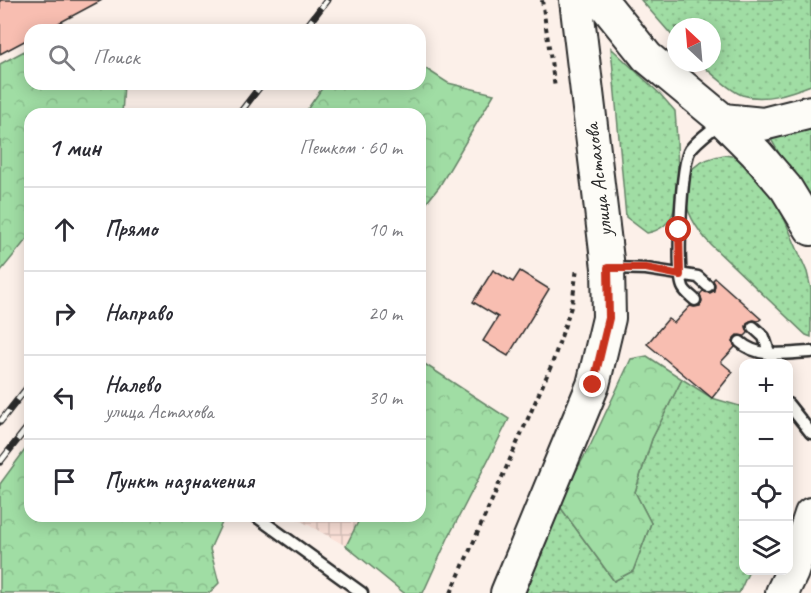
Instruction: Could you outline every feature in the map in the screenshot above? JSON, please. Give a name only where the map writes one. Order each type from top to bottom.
[{"type":"main road","name":"улица Астахова","points":[[507,593],[593,385],[609,318],[608,268],[576,0]]},
{"type":"main road","points":[[601,0],[647,57],[723,120],[756,153],[786,188],[811,229]]},
{"type":"main road","points":[[723,120],[763,124],[811,112]]},
{"type":"main road","points":[[782,593],[792,572],[811,514]]},
{"type":"lane","points":[[695,300],[683,289],[680,275],[679,230],[689,151],[723,120]]},
{"type":"lane","points":[[608,268],[646,268],[698,277],[708,286]]},
{"type":"lane","points":[[753,327],[764,337],[771,359]]},
{"type":"lane","points":[[740,342],[749,350],[771,359],[811,352]]},
{"type":"lane","points":[[793,409],[811,433]]},
{"type":"lane","points":[[263,522],[362,593]]},
{"type":"path","points":[[542,0],[556,91]]},
{"type":"path","points":[[451,593],[552,363],[572,304],[577,270],[576,258]]},
{"type":"shaded area","points":[[303,522],[358,522],[346,546]]},
{"type":"green space","points":[[641,0],[811,0],[811,85],[786,94],[768,97],[742,95],[710,72],[721,72],[721,18],[667,18],[667,30]]},
{"type":"green space","points":[[611,48],[675,111],[678,164],[675,206],[665,225],[647,233],[626,217]]},
{"type":"green space","points":[[24,51],[24,90],[124,90],[122,108],[24,108],[24,242],[0,272],[0,64]]},
{"type":"green space","points":[[426,69],[448,83],[494,94],[439,187],[426,203],[426,108],[308,108],[321,90],[426,90]]},
{"type":"green space","points":[[811,117],[811,210],[771,139],[772,132]]},
{"type":"green space","points":[[724,155],[745,158],[766,176],[807,272],[811,289],[811,337],[806,335],[711,245],[692,219],[684,192],[686,179],[693,169],[705,160]]},
{"type":"green space","points":[[647,356],[682,379],[652,439],[635,492],[651,523],[633,571],[614,581],[558,504],[591,444],[631,359]]},
{"type":"green space","points":[[426,365],[509,419],[449,536],[423,593],[404,593],[346,546],[358,522],[426,522]]},
{"type":"green space","points":[[682,379],[712,398],[739,406],[739,575],[747,575],[739,593],[518,593],[558,504],[614,581],[633,571],[651,523],[635,492],[652,439]]},
{"type":"green space","points":[[24,451],[24,522],[222,522],[210,549],[219,583],[209,593],[0,593],[0,484]]},
{"type":"building","points":[[0,0],[102,0],[57,24],[24,24],[24,41],[0,54]]},
{"type":"building","points":[[493,270],[513,282],[520,271],[549,289],[508,356],[483,341],[498,317],[473,302]]},
{"type":"building","points":[[715,278],[761,319],[748,322],[746,326],[748,333],[745,336],[737,335],[734,338],[735,347],[721,362],[733,372],[712,398],[647,344],[668,319],[674,323],[690,306],[700,306],[702,301],[700,294],[703,291],[710,293],[714,291],[713,280]]},
{"type":"railway","points":[[309,24],[327,0]]},
{"type":"railway","points":[[244,108],[257,90]]},
{"type":"railway","points":[[0,422],[24,392]]},
{"type":"railway","points":[[0,462],[24,432]]},
{"type":"route","points":[[593,385],[609,318],[608,268],[646,268],[680,275],[679,230]]}]
